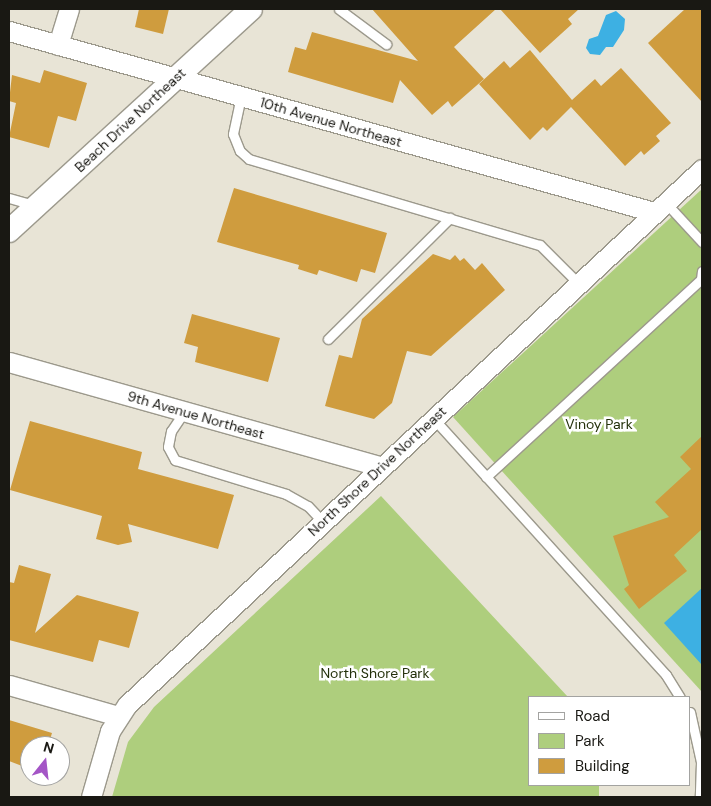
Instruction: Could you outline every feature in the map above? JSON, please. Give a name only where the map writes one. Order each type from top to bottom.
[{"type":"street","points":[[58,45],[68,9]]},
{"type":"street","name":"Beach Drive Northeast","points":[[9,231],[39,206],[174,78],[251,9]]},
{"type":"street","name":"10th Avenue Northeast","points":[[9,31],[174,78],[660,208]]},
{"type":"street","name":"North Shore Drive Northeast","points":[[91,797],[110,731],[118,716],[433,418],[702,169]]},
{"type":"street","name":"9th Avenue Northeast","points":[[9,362],[383,467]]},
{"type":"street","points":[[9,685],[118,716]]},
{"type":"lane","points":[[339,9],[386,44]]},
{"type":"lane","points":[[241,96],[234,118],[233,134],[240,151],[249,159],[540,244],[578,283]]},
{"type":"lane","points":[[9,198],[39,206]]},
{"type":"lane","points":[[660,208],[702,242]]},
{"type":"lane","points":[[328,338],[450,218]]},
{"type":"lane","points":[[486,476],[701,279],[702,271]]},
{"type":"lane","points":[[184,412],[172,431],[168,447],[175,460],[286,494],[308,506],[323,522]]},
{"type":"lane","points":[[433,418],[666,675],[679,696]]},
{"type":"lane","points":[[691,717],[701,762],[700,797]]},
{"type":"green space","name":"Vinoy Park","points":[[702,189],[702,692],[453,417]]},
{"type":"green space","name":"North Shore Park","points":[[381,496],[567,696],[528,696],[528,786],[599,786],[599,797],[112,797],[128,742],[154,707]]},
{"type":"water","points":[[616,11],[625,19],[624,30],[613,47],[606,47],[600,55],[590,54],[586,48],[589,39],[598,36],[606,15]]},
{"type":"water","points":[[702,588],[702,665],[664,623]]},
{"type":"building","points":[[139,9],[169,9],[163,34],[135,27]]},
{"type":"building","points":[[372,9],[496,9],[454,47],[484,79],[452,107],[448,101],[432,115],[400,80],[393,103],[288,72],[295,47],[306,50],[312,32],[418,61]]},
{"type":"building","points":[[500,9],[579,9],[568,19],[572,24],[540,53]]},
{"type":"building","points":[[685,9],[702,9],[702,102],[648,43]]},
{"type":"building","points":[[530,50],[572,100],[595,79],[601,86],[621,68],[671,123],[656,136],[660,141],[644,155],[641,151],[625,166],[571,107],[547,131],[543,127],[530,140],[479,84],[504,61],[510,68]]},
{"type":"building","points":[[44,70],[87,83],[76,121],[58,116],[49,148],[9,137],[16,103],[9,101],[12,75],[40,83]]},
{"type":"building","points":[[234,188],[387,233],[375,273],[361,269],[357,282],[319,270],[317,275],[298,269],[299,265],[217,242]]},
{"type":"building","points":[[433,254],[450,260],[455,255],[460,261],[464,258],[475,270],[482,263],[505,290],[431,356],[407,351],[392,403],[374,419],[325,406],[339,355],[352,358],[362,319]]},
{"type":"building","points":[[192,314],[280,338],[268,382],[195,362],[198,347],[184,343]]},
{"type":"building","points":[[30,421],[142,452],[138,469],[234,495],[218,549],[128,524],[132,542],[118,545],[96,539],[102,516],[10,490]]},
{"type":"building","points":[[702,436],[702,529],[674,555],[687,571],[639,609],[624,589],[629,585],[613,536],[669,517],[655,502],[691,469],[680,457]]},
{"type":"building","points":[[19,565],[51,574],[35,633],[77,595],[139,612],[129,648],[99,640],[93,662],[9,640],[9,582],[14,583]]},
{"type":"building","points":[[9,720],[52,733],[51,736],[20,736],[20,765],[9,761]]}]
